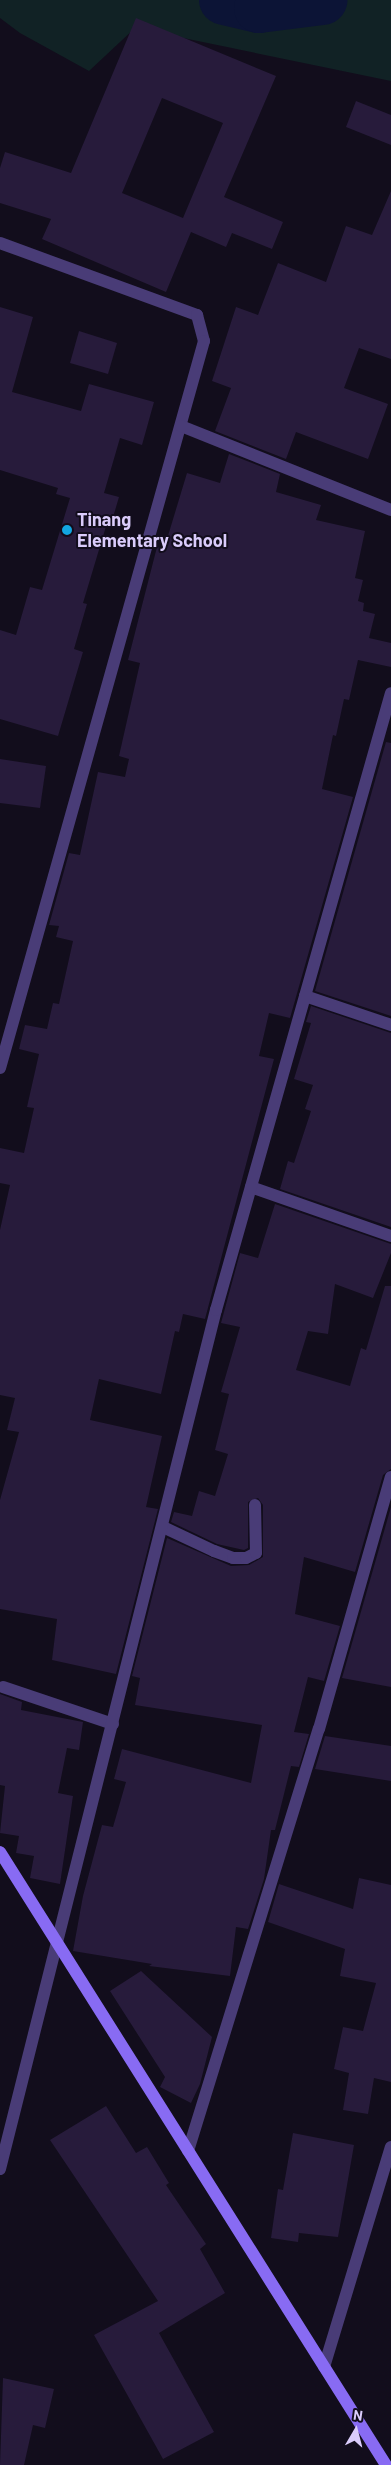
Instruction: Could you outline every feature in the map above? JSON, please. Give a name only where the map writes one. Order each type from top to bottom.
[{"type":"street","points":[[0,243],[196,315],[204,341],[182,426],[0,1068]]},
{"type":"street","points":[[182,426],[391,510]]},
{"type":"street","points":[[0,2169],[59,1945],[216,1310],[391,693]]},
{"type":"street","points":[[305,996],[391,1024]]},
{"type":"street","points":[[251,1187],[391,1236]]},
{"type":"street","points":[[188,2150],[319,1729],[391,1477]]},
{"type":"street","points":[[163,1527],[214,1551],[233,1558],[246,1558],[256,1553],[255,1505]]},
{"type":"street","points":[[3,1688],[113,1724]]},
{"type":"street","points":[[0,1852],[386,2465]]},
{"type":"street","points":[[324,2367],[391,2147]]},
{"type":"shaded area","points":[[0,0],[391,0],[391,81],[135,28],[89,71],[20,33],[0,18]]},
{"type":"building","points":[[136,18],[276,76],[224,197],[283,222],[272,249],[232,233],[226,247],[191,232],[166,292],[42,239],[51,219],[0,203],[0,168],[5,152],[71,173]],"holes":[[[162,98],[223,123],[183,218],[122,193]]]},
{"type":"building","points":[[356,101],[391,115],[391,145],[346,127]]},
{"type":"building","points":[[391,191],[391,359],[359,348],[344,388],[388,404],[368,459],[296,432],[286,459],[215,431],[231,388],[212,381],[236,307],[258,315],[278,263],[326,282],[346,226],[372,235]]},
{"type":"building","points":[[0,307],[33,317],[12,392],[81,411],[89,384],[154,402],[142,445],[120,438],[104,493],[119,497],[111,524],[107,523],[83,603],[87,604],[74,649],[83,652],[58,736],[0,719],[0,630],[16,635],[30,587],[42,590],[70,498],[56,494],[58,488],[0,470]]},
{"type":"building","points":[[79,331],[117,343],[108,374],[70,363]]},
{"type":"building","points":[[229,454],[280,474],[276,492],[321,505],[316,520],[365,531],[355,578],[363,580],[358,601],[364,603],[363,611],[375,614],[369,638],[391,643],[391,667],[358,660],[349,700],[344,699],[336,736],[333,735],[322,789],[353,797],[290,1018],[269,1013],[259,1056],[274,1059],[205,1319],[183,1314],[179,1332],[175,1331],[161,1394],[99,1379],[90,1420],[162,1436],[146,1507],[158,1509],[116,1674],[52,1660],[57,1619],[0,1609],[0,1500],[19,1432],[7,1430],[15,1398],[0,1395],[0,1230],[10,1185],[0,1183],[0,1148],[24,1153],[34,1108],[27,1107],[39,1054],[19,1049],[25,1025],[47,1029],[53,1003],[59,1004],[73,941],[56,937],[59,926],[49,925],[69,853],[80,855],[98,772],[125,777],[129,759],[119,756],[140,663],[128,660],[157,547],[164,549],[187,473],[220,483]]},
{"type":"building","points":[[386,742],[391,743],[391,1016],[315,991]]},
{"type":"building","points":[[0,759],[46,766],[40,808],[0,803]]},
{"type":"building","points":[[311,1006],[391,1033],[391,1227],[280,1189],[288,1161],[294,1163],[311,1111],[305,1109],[313,1085],[294,1079],[311,1023],[306,1022]]},
{"type":"building","points":[[275,1204],[391,1244],[391,1253],[373,1298],[335,1284],[328,1334],[308,1331],[296,1370],[350,1386],[361,1348],[366,1350],[385,1286],[391,1286],[391,1469],[383,1475],[355,1572],[304,1557],[295,1614],[340,1626],[324,1681],[308,1677],[294,1732],[309,1734],[299,1767],[291,1766],[275,1830],[271,1830],[264,1879],[248,1929],[236,1927],[230,1976],[149,1966],[152,1964],[73,1951],[83,1896],[102,1825],[113,1827],[126,1782],[114,1779],[122,1749],[251,1783],[262,1725],[135,1705],[140,1678],[132,1676],[167,1538],[231,1566],[249,1565],[263,1557],[263,1505],[258,1498],[248,1502],[248,1548],[244,1550],[217,1544],[171,1522],[174,1512],[192,1516],[199,1491],[215,1496],[228,1454],[215,1450],[229,1394],[221,1392],[240,1327],[221,1323],[240,1253],[258,1258]]},
{"type":"building","points":[[391,1507],[391,1687],[342,1678]]},
{"type":"building","points":[[0,1694],[22,1702],[21,1710],[83,1722],[79,1750],[67,1748],[58,1793],[73,1796],[60,1884],[30,1878],[34,1856],[16,1853],[19,1836],[0,1833],[5,1786],[0,1785]]},
{"type":"building","points":[[325,1736],[391,1746],[391,1781],[315,1769]]},
{"type":"building","points":[[359,1878],[391,1885],[391,2082],[374,2078],[368,2114],[343,2110],[349,2073],[334,2069],[343,2027],[363,2031],[376,1983],[340,1976],[345,1949],[268,1922],[279,1884],[353,1909]]},
{"type":"building","points":[[141,1971],[212,2037],[200,2084],[191,2103],[160,2087],[165,2077],[110,1991]]},
{"type":"building","points":[[106,2106],[136,2153],[147,2147],[169,2183],[166,2185],[206,2244],[200,2249],[225,2293],[159,2333],[214,2432],[163,2459],[94,2335],[158,2301],[50,2140]]},
{"type":"building","points":[[293,2133],[354,2145],[338,2237],[299,2233],[298,2242],[271,2238],[278,2189],[283,2190]]},
{"type":"building","points":[[3,2378],[54,2389],[45,2428],[33,2425],[24,2465],[0,2465]]},
{"type":"waterway","points":[[224,0],[259,8],[322,0]]},
{"type":"place","name":"Tinang Elementary School","points":[[67,530]]}]
